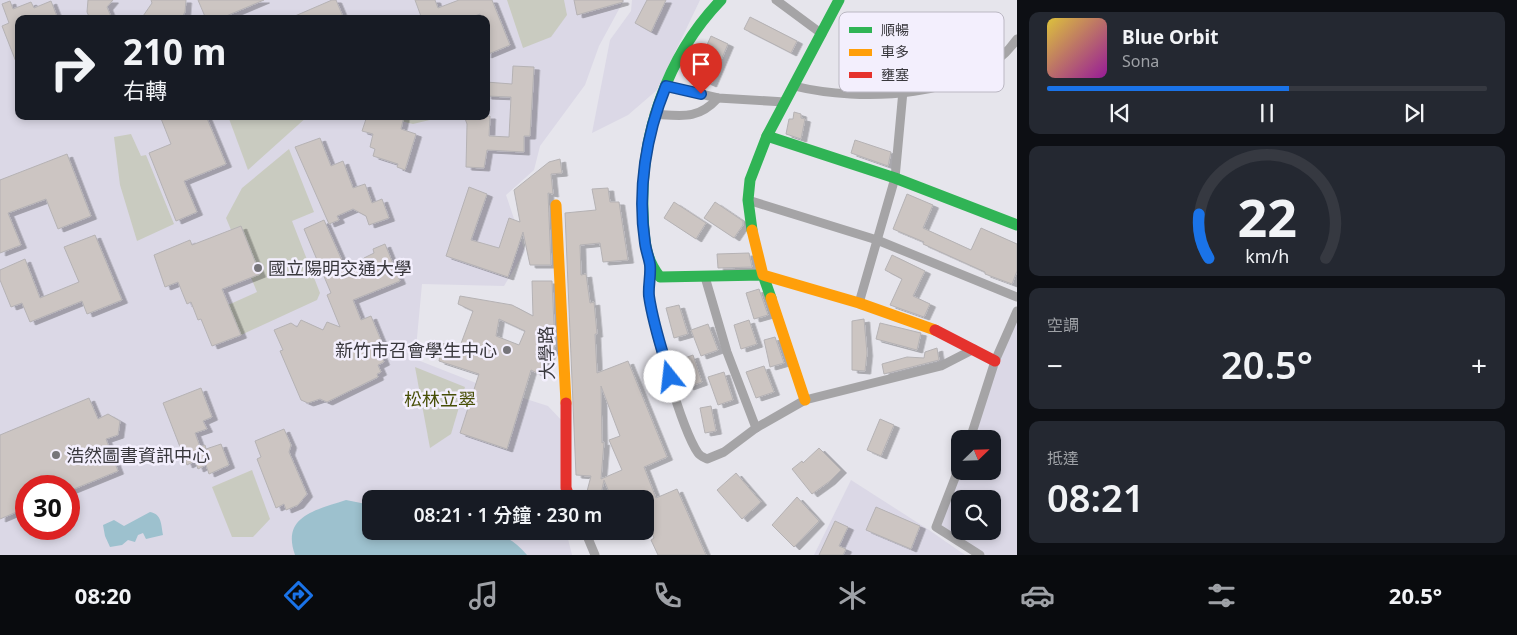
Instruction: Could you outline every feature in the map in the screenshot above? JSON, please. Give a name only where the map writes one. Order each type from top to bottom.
[{"type":"street","points":[[721,0],[688,40],[654,114],[646,148],[642,197],[644,243],[650,266],[649,293],[654,321],[683,418],[699,455],[707,459],[724,452],[756,428],[806,400],[941,366],[974,349]]},
{"type":"street","points":[[776,0],[822,34]]},
{"type":"street","points":[[806,400],[763,275],[753,238],[748,200],[750,180],[767,136],[839,0]]},
{"type":"street","points":[[1004,54],[1017,40]]},
{"type":"street","points":[[666,86],[718,98],[785,102]]},
{"type":"street","points":[[794,86],[820,92],[869,94],[892,92]]},
{"type":"street","points":[[859,303],[895,178],[903,92]]},
{"type":"street","points":[[654,114],[698,114],[707,110],[718,98]]},
{"type":"street","points":[[767,136],[895,178],[1017,225]]},
{"type":"street","points":[[748,200],[877,240],[1017,298]]},
{"type":"street","name":"大學路","points":[[556,205],[568,428],[567,490]]},
{"type":"street","points":[[650,266],[660,277],[763,275],[859,303],[935,330],[995,360]]},
{"type":"street","points":[[705,277],[728,352],[756,428]]},
{"type":"street","points":[[973,430],[995,360],[1017,311]]},
{"type":"street","points":[[954,480],[936,526],[980,555]]},
{"type":"street","points":[[588,540],[594,555]]},
{"type":"shaded area","name":"國立陽明交通大學","points":[[0,0],[624,0],[599,46],[585,85],[540,146],[534,170],[506,195],[525,251],[504,286],[422,284],[415,359],[476,383],[548,406],[565,424],[565,463],[560,490],[362,490],[362,540],[568,540],[572,555],[0,555]]},
{"type":"shaded area","points":[[632,0],[700,0],[657,90],[628,115],[592,133],[610,40],[631,11]]},
{"type":"shaded area","points":[[1017,320],[1017,555],[986,555],[962,540],[1001,540],[1001,490],[953,490],[957,480],[1001,480],[1001,430],[976,430],[998,362]]},
{"type":"shaded area","points":[[851,480],[929,530],[965,555],[814,555]]},
{"type":"shaded area","points":[[951,496],[951,533],[939,525]]},
{"type":"green space","points":[[507,0],[564,0],[567,15],[551,37],[523,48]]},
{"type":"green space","points":[[229,120],[304,120],[248,170]]},
{"type":"green space","points":[[401,120],[430,120],[413,124]]},
{"type":"green space","points":[[131,134],[141,156],[146,155],[174,224],[137,241],[120,185],[114,137]]},
{"type":"green space","points":[[289,149],[314,212],[292,221],[320,293],[317,300],[241,335],[219,309],[257,292],[226,218],[242,188]]},
{"type":"green space","name":"松林立翠","points":[[415,367],[465,387],[451,434],[430,448]]},
{"type":"green space","points":[[252,470],[270,519],[253,537],[232,537],[212,487]]},
{"type":"water","points":[[346,500],[362,503],[362,540],[510,540],[527,555],[295,555],[292,542],[293,531],[297,523],[323,507]]},
{"type":"water","points":[[150,512],[159,518],[163,535],[146,539],[143,533],[138,535],[135,542],[128,540],[122,545],[110,547],[103,525],[114,520],[124,526]]},
{"type":"building","points":[[88,0],[113,0],[107,7],[110,15],[88,15]]},
{"type":"building","points":[[151,0],[186,0],[185,12],[183,15],[144,15],[152,3]]},
{"type":"building","points":[[198,0],[264,0],[228,15],[204,15]]},
{"type":"building","points":[[336,0],[342,15],[297,15]]},
{"type":"building","points":[[415,0],[435,0],[438,8],[459,0],[492,0],[510,45],[490,53],[490,15],[421,15]]},
{"type":"building","points":[[574,0],[623,0],[623,2],[577,15]]},
{"type":"building","points":[[647,0],[666,0],[651,32],[635,23]]},
{"type":"building","points":[[10,1],[13,9],[31,2],[34,8],[51,1],[56,15],[15,15],[15,59],[2,26],[9,23],[2,4]]},
{"type":"building","points":[[750,17],[797,41],[791,53],[744,29]]},
{"type":"building","points":[[711,36],[728,44],[711,84],[693,76]]},
{"type":"building","points":[[513,66],[534,67],[530,136],[524,136],[524,152],[487,150],[484,168],[466,167],[466,120],[490,120],[489,136],[509,137],[511,97],[490,96],[490,82],[512,84]]},
{"type":"building","points":[[794,112],[801,114],[801,118],[805,119],[801,139],[786,134],[789,119],[793,119]]},
{"type":"building","points":[[162,120],[208,120],[226,164],[184,181],[197,212],[176,221],[149,153],[171,144]]},
{"type":"building","points":[[366,120],[403,120],[401,129],[416,134],[405,170],[397,167],[398,164],[373,156],[375,149],[370,147],[373,134],[362,131]]},
{"type":"building","points":[[320,138],[331,166],[343,161],[353,188],[365,184],[372,203],[382,199],[389,218],[369,225],[366,216],[353,209],[337,216],[339,220],[329,224],[295,147]]},
{"type":"building","points":[[855,140],[891,152],[888,166],[851,153]]},
{"type":"building","points":[[67,154],[91,216],[58,229],[46,199],[8,213],[21,245],[0,253],[0,180]]},
{"type":"building","points":[[560,159],[562,173],[551,174],[553,194],[548,193],[551,265],[530,265],[523,232],[508,277],[446,256],[469,187],[487,194],[471,240],[499,248],[509,218],[520,222],[514,190],[549,162]]},
{"type":"building","points":[[608,188],[610,202],[619,202],[628,260],[603,262],[600,243],[580,245],[581,275],[586,274],[590,303],[594,302],[597,334],[595,334],[597,373],[628,361],[667,457],[644,467],[653,490],[608,490],[604,480],[602,490],[587,490],[591,476],[576,475],[565,213],[596,210],[592,189]],"holes":[[[601,386],[620,436],[609,440],[622,470],[601,479],[604,442],[602,443]]]},
{"type":"building","points":[[907,194],[933,205],[923,228],[971,250],[981,228],[1017,244],[1017,271],[1012,284],[985,274],[985,272],[923,244],[924,242],[893,229]]},
{"type":"building","points":[[674,202],[706,223],[696,239],[664,218]]},
{"type":"building","points":[[715,202],[743,221],[743,225],[734,238],[704,218]]},
{"type":"building","points":[[324,220],[347,272],[366,264],[364,258],[374,253],[373,249],[385,244],[400,281],[353,300],[361,320],[371,316],[385,350],[380,352],[384,362],[378,365],[381,372],[377,374],[378,377],[327,402],[320,399],[308,403],[301,400],[280,351],[283,350],[274,330],[291,323],[297,327],[301,320],[323,330],[327,322],[340,327],[327,295],[331,293],[304,229]]},
{"type":"building","points":[[241,226],[260,274],[222,289],[241,335],[212,346],[201,319],[198,320],[191,302],[187,304],[178,282],[165,287],[154,255],[190,240],[192,245]]},
{"type":"building","points":[[95,235],[122,300],[87,314],[82,301],[30,322],[22,303],[11,307],[0,280],[0,270],[25,259],[40,298],[79,282],[64,247]]},
{"type":"building","points":[[749,253],[752,267],[718,268],[717,254]]},
{"type":"building","points":[[892,255],[925,271],[913,296],[930,304],[924,317],[890,305],[902,279],[885,270]]},
{"type":"building","points":[[532,281],[552,281],[555,346],[539,374],[531,370],[507,449],[460,433],[479,374],[439,361],[442,343],[459,349],[473,311],[458,304],[460,296],[512,305],[533,316]],"holes":[[[499,319],[525,331],[519,345],[496,336]]]},
{"type":"building","points":[[759,289],[768,315],[754,319],[746,293]]},
{"type":"building","points":[[679,305],[688,334],[674,338],[666,308]]},
{"type":"building","points":[[864,319],[867,353],[865,371],[852,370],[852,321]]},
{"type":"building","points":[[749,320],[757,344],[741,349],[734,325]]},
{"type":"building","points":[[880,323],[921,333],[917,350],[876,339]]},
{"type":"building","points":[[708,324],[718,350],[701,356],[691,330]]},
{"type":"building","points":[[775,337],[784,363],[770,367],[764,340]]},
{"type":"building","points":[[937,348],[939,360],[884,374],[882,364],[907,357],[924,358],[925,352]]},
{"type":"building","points":[[693,355],[702,382],[688,387],[679,360]]},
{"type":"building","points":[[764,366],[774,392],[756,398],[746,372]]},
{"type":"building","points":[[724,372],[733,400],[718,405],[708,377]]},
{"type":"building","points":[[201,388],[212,417],[203,421],[207,429],[195,433],[200,447],[205,445],[206,449],[221,444],[229,465],[209,474],[206,465],[198,469],[195,461],[187,465],[163,403]]},
{"type":"building","name":"浩然圖書資訊中心","points":[[89,398],[98,419],[108,414],[120,421],[118,435],[106,439],[118,471],[80,487],[80,475],[15,475],[15,513],[0,519],[0,435]]},
{"type":"building","points":[[711,406],[716,431],[705,433],[700,408]]},
{"type":"building","points":[[880,419],[894,425],[881,456],[867,450]]},
{"type":"building","points":[[284,429],[291,445],[289,452],[307,494],[298,505],[286,510],[284,504],[276,508],[257,459],[261,457],[255,441]]},
{"type":"building","points":[[819,448],[841,470],[812,494],[792,469],[802,461],[803,463]]},
{"type":"building","points":[[736,473],[761,502],[742,519],[717,490]]},
{"type":"building","points":[[677,489],[706,555],[658,555],[651,540],[654,540],[654,493],[656,498]]},
{"type":"building","points":[[797,497],[819,521],[794,547],[772,525]]},
{"type":"building","points":[[876,507],[920,526],[911,549],[866,530]]},
{"type":"building","points":[[835,521],[848,527],[839,546],[846,549],[843,555],[819,555]]},
{"type":"traffic: fast","points":[[721,0],[702,22],[672,71],[652,126],[646,154],[643,183],[643,221],[646,246],[651,262],[660,277],[763,275],[771,298]]},
{"type":"traffic: fast","points":[[752,230],[748,200],[750,180],[767,136],[839,0]]},
{"type":"traffic: fast","points":[[767,136],[895,178],[1017,225]]},
{"type":"traffic: slow","points":[[556,205],[566,403]]},
{"type":"traffic: slow","points":[[752,230],[763,275],[859,303],[935,330]]},
{"type":"traffic: slow","points":[[771,298],[805,400]]},
{"type":"traffic: jam","points":[[935,330],[995,361]]},
{"type":"traffic: jam","points":[[566,403],[567,490]]},
{"type":"place","name":"國立陽明交通大學","points":[[258,268]]},
{"type":"place","name":"新竹市召會學生中心","points":[[507,350]]},
{"type":"place","name":"浩然圖書資訊中心","points":[[56,455]]},
{"type":"route","points":[[670,377],[654,321],[649,293],[650,266],[644,243],[642,197],[646,148],[654,114],[666,86],[701,94]]}]
